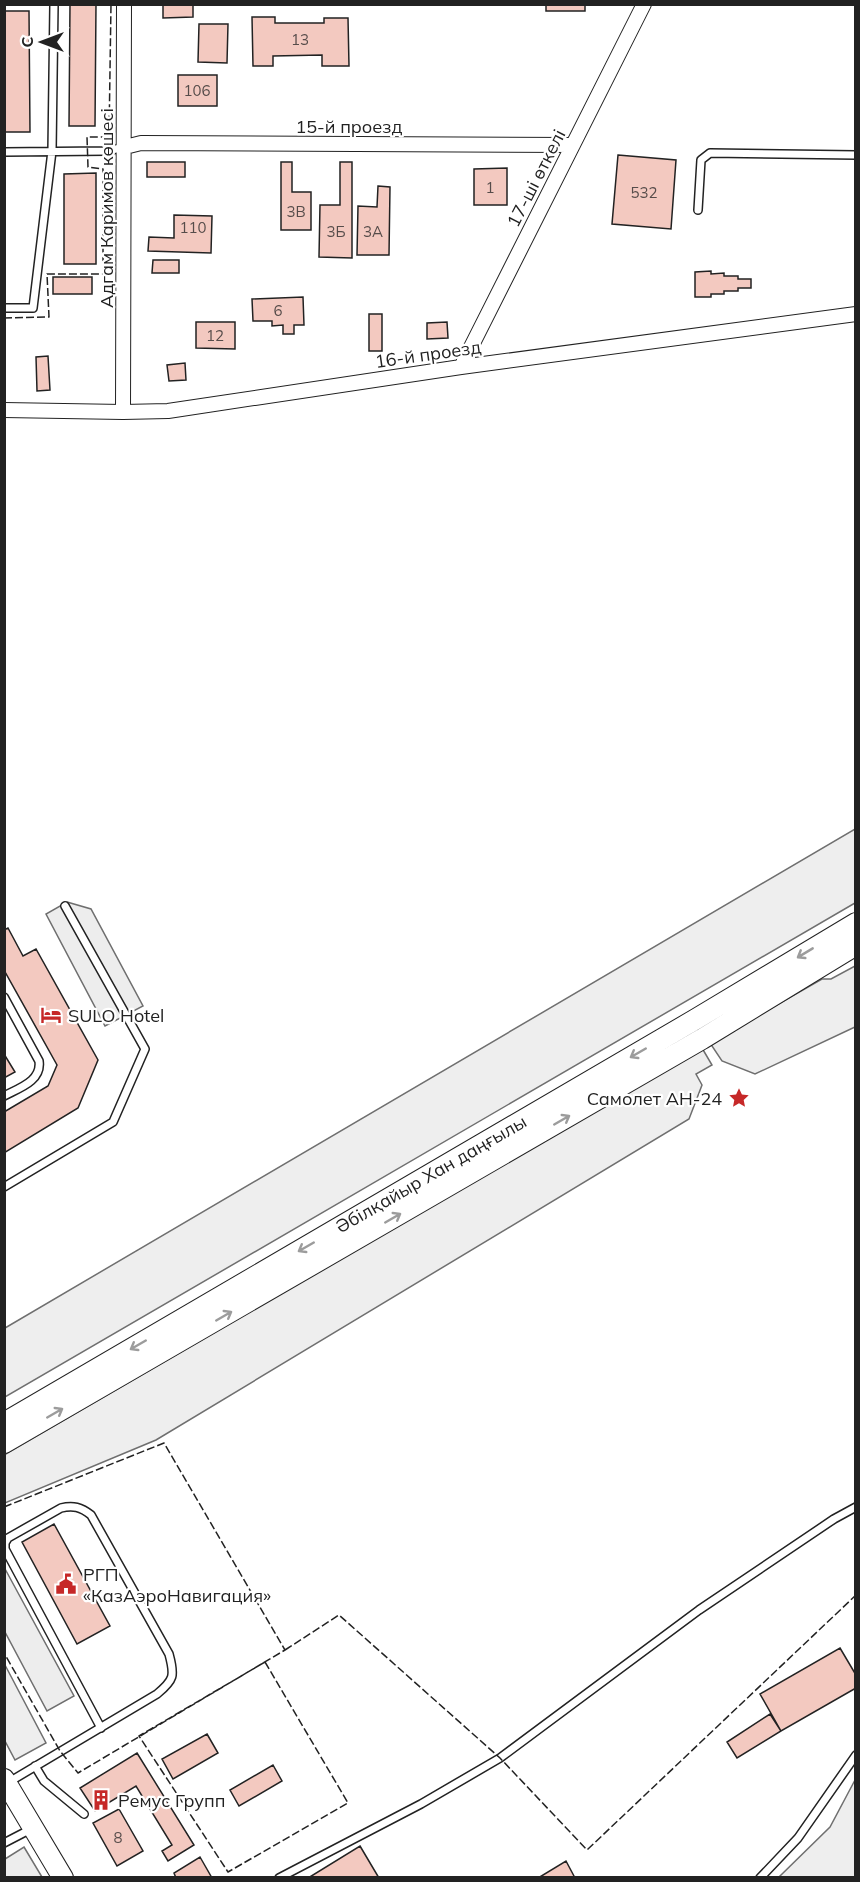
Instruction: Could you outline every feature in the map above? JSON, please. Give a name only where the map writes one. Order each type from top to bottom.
[{"type":"street","name":"Адгам Каримов көшесі","points":[[123,412],[124,4]]},
{"type":"street","name":"17-ші өткелі","points":[[461,367],[644,4]]},
{"type":"street","name":"15-й проезд","points":[[125,147],[141,143],[573,145]]},
{"type":"street","name":"16-й проезд","points":[[4,410],[168,411],[461,367],[855,315]]},
{"type":"street","name":"Әбілқайыр Хан даңғылы","points":[[4,1423],[696,1019],[855,923]]},
{"type":"street","name":"Әбілқайыр Хан даңғылы","points":[[4,1443],[702,1039],[855,945]]},
{"type":"street","points":[[6,1781],[63,1878]]},
{"type":"lane","points":[[4,308],[33,308],[52,151],[54,4]]},
{"type":"lane","points":[[4,152],[107,151],[125,147]]},
{"type":"lane","points":[[698,210],[701,160],[710,153],[855,155]]},
{"type":"lane","points":[[4,1187],[113,1122],[145,1049],[65,906]]},
{"type":"lane","points":[[4,997],[39,1061],[40,1069],[36,1077],[4,1096]]},
{"type":"lane","points":[[6,1781],[101,1728],[163,1689],[169,1684],[173,1674],[169,1654],[91,1515],[82,1508],[69,1506],[61,1508],[8,1538],[4,1543],[5,1549],[101,1728]]},
{"type":"lane","points":[[279,1878],[421,1804],[500,1758],[699,1610],[855,1507]]},
{"type":"lane","points":[[760,1878],[798,1838],[855,1755]]},
{"type":"lane","points":[[35,1766],[44,1780],[84,1814]]},
{"type":"lane","points":[[4,1844],[33,1827]]},
{"type":"shaded area","points":[[855,829],[855,903],[5,1397],[5,1328]]},
{"type":"shaded area","points":[[67,902],[91,909],[143,1006],[105,1026],[46,914]]},
{"type":"shaded area","points":[[855,966],[855,1027],[755,1074],[722,1061],[710,1043],[822,979],[831,979]]},
{"type":"shaded area","points":[[702,1048],[712,1065],[696,1074],[702,1085],[689,1119],[156,1440],[5,1503],[4,1455]]},
{"type":"shaded area","points":[[4,1567],[74,1696],[47,1711],[5,1632]]},
{"type":"shaded area","points":[[5,1665],[46,1743],[15,1760],[5,1741]]},
{"type":"shaded area","points":[[855,1780],[855,1877],[779,1877],[830,1827]]},
{"type":"shaded area","points":[[24,1847],[42,1877],[5,1877],[5,1859]]},
{"type":"building","points":[[70,4],[96,4],[95,126],[69,126]]},
{"type":"building","points":[[163,4],[193,4],[193,17],[163,18]]},
{"type":"building","points":[[546,4],[585,4],[585,11],[546,11]]},
{"type":"building","points":[[4,11],[29,11],[30,132],[4,132]]},
{"type":"building","points":[[252,17],[275,17],[275,23],[324,23],[324,18],[348,18],[349,66],[322,66],[322,55],[273,56],[273,66],[253,66]]},
{"type":"building","points":[[199,24],[228,24],[227,63],[198,62]]},
{"type":"building","points":[[178,75],[217,75],[217,106],[178,106]]},
{"type":"building","points":[[618,155],[676,160],[671,229],[612,224]]},
{"type":"building","points":[[147,162],[185,162],[185,177],[147,177]]},
{"type":"building","points":[[281,162],[292,162],[292,192],[311,192],[311,230],[281,230]]},
{"type":"building","points":[[340,162],[352,162],[352,258],[319,257],[320,205],[340,205]]},
{"type":"building","points":[[507,168],[507,205],[474,205],[474,169]]},
{"type":"building","points":[[96,173],[96,264],[64,264],[64,174]]},
{"type":"building","points":[[378,186],[390,187],[389,255],[357,255],[358,206],[377,207]]},
{"type":"building","points":[[174,215],[212,216],[211,253],[148,251],[149,237],[174,238]]},
{"type":"building","points":[[153,260],[179,260],[179,273],[152,273]]},
{"type":"building","points":[[711,271],[711,274],[724,273],[724,276],[751,279],[751,288],[724,291],[724,294],[711,294],[711,297],[695,297],[695,272]]},
{"type":"building","points":[[53,277],[92,277],[92,294],[53,294]]},
{"type":"building","points":[[303,297],[304,325],[294,325],[294,334],[283,334],[283,325],[272,326],[272,321],[253,321],[252,299]]},
{"type":"building","points":[[369,314],[382,314],[382,351],[369,351]]},
{"type":"building","points":[[196,322],[235,322],[235,349],[196,348]]},
{"type":"building","points":[[447,322],[448,338],[427,339],[427,323]]},
{"type":"building","points":[[48,356],[50,390],[37,391],[36,357]]},
{"type":"building","points":[[185,363],[186,380],[169,381],[167,365]]},
{"type":"building","name":"SULO Hotel","points":[[8,928],[23,956],[36,949],[98,1060],[78,1108],[4,1153],[4,1112],[48,1086],[57,1065],[4,970],[4,930]]},
{"type":"building","points":[[4,1054],[15,1072],[4,1078]]},
{"type":"building","name":"РГП «КазАэроНавигация»","points":[[54,1524],[110,1626],[77,1644],[22,1542]]},
{"type":"building","points":[[840,1648],[856,1675],[856,1688],[781,1731],[760,1694]]},
{"type":"building","points":[[770,1714],[781,1731],[737,1758],[727,1742]]},
{"type":"building","points":[[207,1734],[218,1753],[173,1779],[162,1759]]},
{"type":"building","name":"Ремус Групп","points":[[137,1753],[194,1845],[168,1861],[162,1851],[172,1845],[136,1786],[95,1811],[80,1788]]},
{"type":"building","points":[[273,1765],[282,1781],[239,1806],[230,1790]]},
{"type":"building","points":[[119,1809],[143,1851],[117,1866],[93,1823]]},
{"type":"building","points":[[360,1846],[379,1878],[308,1878]]},
{"type":"building","points":[[200,1857],[212,1878],[176,1878],[174,1873]]},
{"type":"building","points":[[566,1861],[575,1878],[538,1878]]},
{"type":"fence","points":[[4,318],[49,317],[47,274],[103,274],[103,169],[88,167],[87,137],[109,137],[111,4]]},
{"type":"fence","points":[[4,1507],[164,1443],[285,1650],[78,1773],[60,1751],[4,1653]]},
{"type":"fence","points":[[285,1650],[339,1615],[500,1758],[587,1850],[856,1595]]},
{"type":"fence","points":[[265,1662],[348,1803],[228,1872],[139,1736],[265,1662]]},
{"type":"place","name":"SULO Hotel","points":[[51,1015]]},
{"type":"place","name":"Самолет АН-24","points":[[739,1098]]},
{"type":"place","name":"РГП «КазАэроНавигация»","points":[[66,1584]]},
{"type":"place","name":"Ремус Групп","points":[[101,1800]]}]
